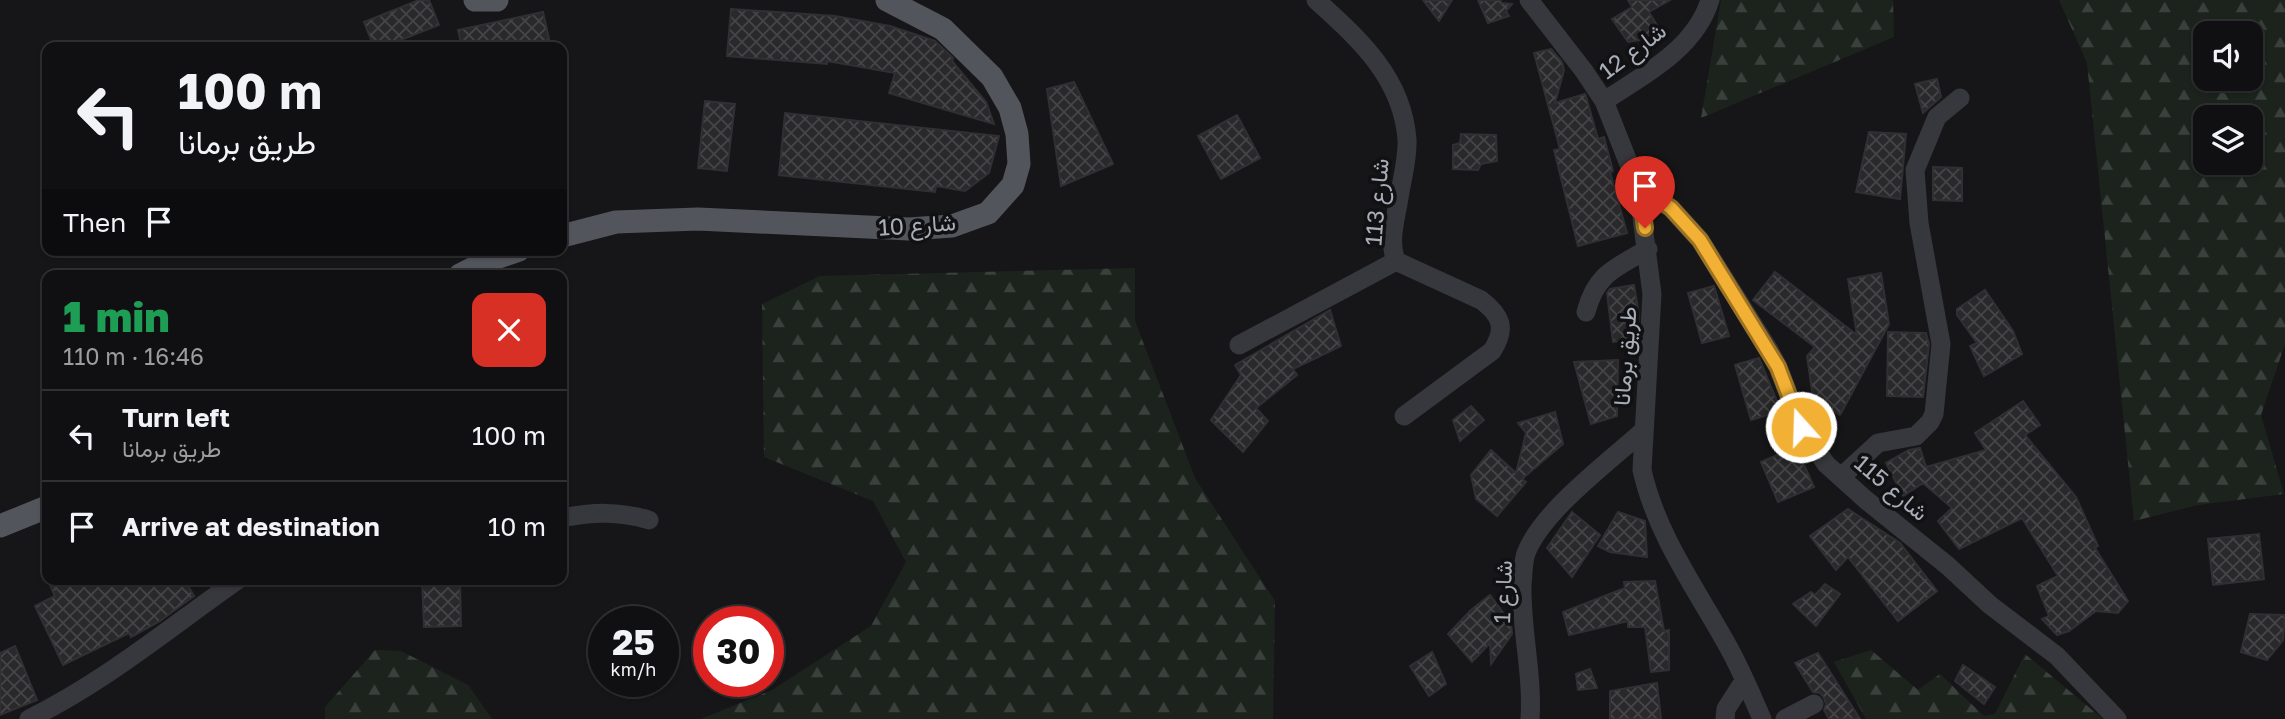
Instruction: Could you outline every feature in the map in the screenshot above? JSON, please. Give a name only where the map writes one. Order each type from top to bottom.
[{"type":"main road","points":[[475,0],[497,0]]},
{"type":"main road","name":"شارع 10","points":[[567,235],[616,222],[698,219],[909,229],[952,226],[988,213],[1013,185],[1020,164],[1017,134],[1010,108],[992,77],[943,29],[887,0]]},
{"type":"main road","points":[[470,270],[502,256]]},
{"type":"main road","points":[[0,526],[42,510]]},
{"type":"street","name":"شارع 113","points":[[1316,0],[1370,52],[1395,93],[1404,117],[1407,142],[1392,243],[1396,261],[1481,300],[1493,309],[1500,326],[1498,342],[1492,351],[1404,416]]},
{"type":"street","name":"طريق برمانا","points":[[1529,0],[1584,71],[1604,102],[1639,187],[1652,294],[1642,470],[1654,514],[1731,652],[1762,719]]},
{"type":"street","name":"شارع 12","points":[[1604,102],[1661,64],[1684,43],[1698,27],[1710,0]]},
{"type":"street","points":[[1841,477],[1878,443],[1916,436],[1934,414],[1941,344],[1919,223],[1915,170],[1937,117],[1960,98]]},
{"type":"street","name":"شارع 115","points":[[1639,187],[1671,208],[1700,240],[1778,367],[1801,427],[1819,455],[1990,605],[2057,656],[2117,719]]},
{"type":"street","points":[[1587,312],[1591,292],[1601,279],[1648,249]]},
{"type":"street","points":[[1239,345],[1396,261]]},
{"type":"street","name":"شارع 1","points":[[1530,719],[1522,586],[1525,556],[1534,536],[1551,513],[1644,430]]},
{"type":"street","points":[[567,517],[603,512],[649,520]]},
{"type":"street","points":[[29,719],[107,675],[231,585]]},
{"type":"street","points":[[1725,719],[1726,709],[1744,681]]},
{"type":"street","points":[[1785,719],[1814,704]]},
{"type":"green space","points":[[1721,0],[1893,0],[1894,37],[1701,118]]},
{"type":"green space","points":[[2059,0],[2285,0],[2285,344],[2261,415],[2284,494],[2198,505],[2134,521],[2087,63]]},
{"type":"green space","points":[[1135,268],[1135,321],[1195,478],[1275,601],[1273,719],[701,719],[755,697],[784,697],[784,682],[871,626],[906,562],[873,501],[764,457],[762,304],[820,276]]},
{"type":"green space","points":[[375,650],[401,651],[468,685],[492,719],[325,719],[325,707]]},
{"type":"green space","points":[[1871,650],[1918,690],[1940,674],[1984,716],[1995,714],[2025,654],[2103,719],[1866,719],[1834,662]]},
{"type":"building","points":[[419,0],[429,0],[439,25],[396,42],[372,42],[364,22]]},
{"type":"building","points":[[1423,0],[1452,0],[1439,21]]},
{"type":"building","points":[[1478,0],[1500,0],[1502,3],[1512,4],[1506,11],[1509,16],[1488,23]]},
{"type":"building","points":[[1628,0],[1670,0],[1649,12],[1661,32],[1652,38],[1628,42],[1612,19],[1632,7]]},
{"type":"building","points":[[731,9],[835,16],[890,26],[935,41],[953,58],[952,61],[986,102],[994,124],[889,93],[895,73],[827,61],[827,64],[727,56]]},
{"type":"building","points":[[543,12],[550,42],[461,42],[458,30]]},
{"type":"building","points":[[1551,49],[1562,62],[1564,70],[1555,103],[1585,94],[1598,139],[1604,137],[1613,171],[1610,172],[1627,233],[1578,246],[1554,150],[1560,149],[1534,53]]},
{"type":"building","points":[[1937,79],[1941,97],[1923,113],[1915,84]]},
{"type":"building","points":[[1074,82],[1113,164],[1061,186],[1047,89]]},
{"type":"building","points":[[705,101],[735,104],[727,171],[698,168]]},
{"type":"building","points":[[785,113],[999,136],[989,173],[965,191],[936,186],[935,192],[779,175]]},
{"type":"building","points":[[1237,115],[1260,158],[1221,179],[1198,136]]},
{"type":"building","points":[[1869,132],[1906,134],[1900,199],[1856,192]]},
{"type":"building","points":[[1461,134],[1496,135],[1497,161],[1481,164],[1478,170],[1453,169],[1453,145],[1460,143]]},
{"type":"building","points":[[1933,167],[1962,168],[1962,201],[1933,200]]},
{"type":"building","points":[[1775,272],[1857,335],[1848,279],[1881,273],[1889,324],[1840,415],[1813,398],[1807,356],[1815,347],[1753,300]]},
{"type":"building","points":[[1634,285],[1639,315],[1637,339],[1613,342],[1607,293],[1610,289]]},
{"type":"building","points":[[1714,286],[1729,336],[1702,343],[1688,293]]},
{"type":"building","points":[[1985,290],[2013,331],[2022,354],[1984,376],[1970,346],[1977,343],[1957,315],[1957,309]]},
{"type":"building","points":[[1330,310],[1341,346],[1293,369],[1297,375],[1256,408],[1268,421],[1243,452],[1211,420],[1241,375],[1235,365]]},
{"type":"building","points":[[1888,332],[1926,333],[1929,344],[1923,397],[1887,396]]},
{"type":"building","points":[[1759,358],[1781,411],[1751,420],[1735,365]]},
{"type":"building","points":[[1618,360],[1617,416],[1591,424],[1574,362]]},
{"type":"building","points":[[2023,401],[2040,425],[2025,435],[2076,497],[2098,546],[2095,548],[2128,601],[2118,613],[2096,611],[2069,631],[2057,635],[2042,619],[2049,616],[2037,586],[2058,576],[2022,518],[1959,549],[1938,521],[1952,508],[1923,483],[1903,496],[1886,463],[1909,450],[1920,448],[1926,467],[1986,450],[1975,433]]},
{"type":"building","points":[[1471,406],[1484,420],[1460,441],[1453,420]]},
{"type":"building","points":[[1555,412],[1563,444],[1522,479],[1526,482],[1497,516],[1476,499],[1471,475],[1491,450],[1516,473],[1526,433],[1518,423]]},
{"type":"building","points":[[1796,447],[1814,487],[1778,502],[1761,462]]},
{"type":"building","points":[[1848,509],[1900,543],[1937,591],[1898,621],[1848,557],[1836,570],[1810,536]]},
{"type":"building","points":[[1572,512],[1600,535],[1572,577],[1547,548]]},
{"type":"building","points":[[1618,512],[1645,521],[1647,557],[1610,552],[1598,546]]},
{"type":"building","points":[[2259,534],[2264,579],[2213,585],[2208,539]]},
{"type":"building","points":[[1655,581],[1664,631],[1669,630],[1669,670],[1651,672],[1645,627],[1628,627],[1628,621],[1569,635],[1563,612],[1625,588],[1624,582]]},
{"type":"building","points":[[1825,584],[1840,594],[1816,626],[1793,604],[1811,592],[1815,595]]},
{"type":"building","points":[[50,585],[188,585],[194,596],[160,621],[131,637],[129,633],[63,665],[35,606],[55,596]]},
{"type":"building","points":[[422,585],[460,585],[461,626],[424,627]]},
{"type":"building","points":[[1490,595],[1511,623],[1512,634],[1491,664],[1490,643],[1472,662],[1448,634]]},
{"type":"building","points":[[2250,614],[2285,615],[2283,640],[2267,660],[2241,652]]},
{"type":"building","points":[[15,646],[37,700],[0,715],[0,653]]},
{"type":"building","points":[[1432,652],[1446,684],[1429,696],[1410,666]]},
{"type":"building","points":[[1818,653],[1860,719],[1829,719],[1824,710],[1824,698],[1820,693],[1813,692],[1795,663]]},
{"type":"building","points":[[1963,665],[1995,687],[1984,704],[1955,681]]},
{"type":"building","points":[[1590,669],[1597,688],[1578,690],[1576,674]]},
{"type":"building","points":[[1657,683],[1661,719],[1610,719],[1610,691]]},
{"type":"route","points":[[1645,228],[1639,187],[1671,208],[1700,240],[1769,350],[1801,427]]}]
